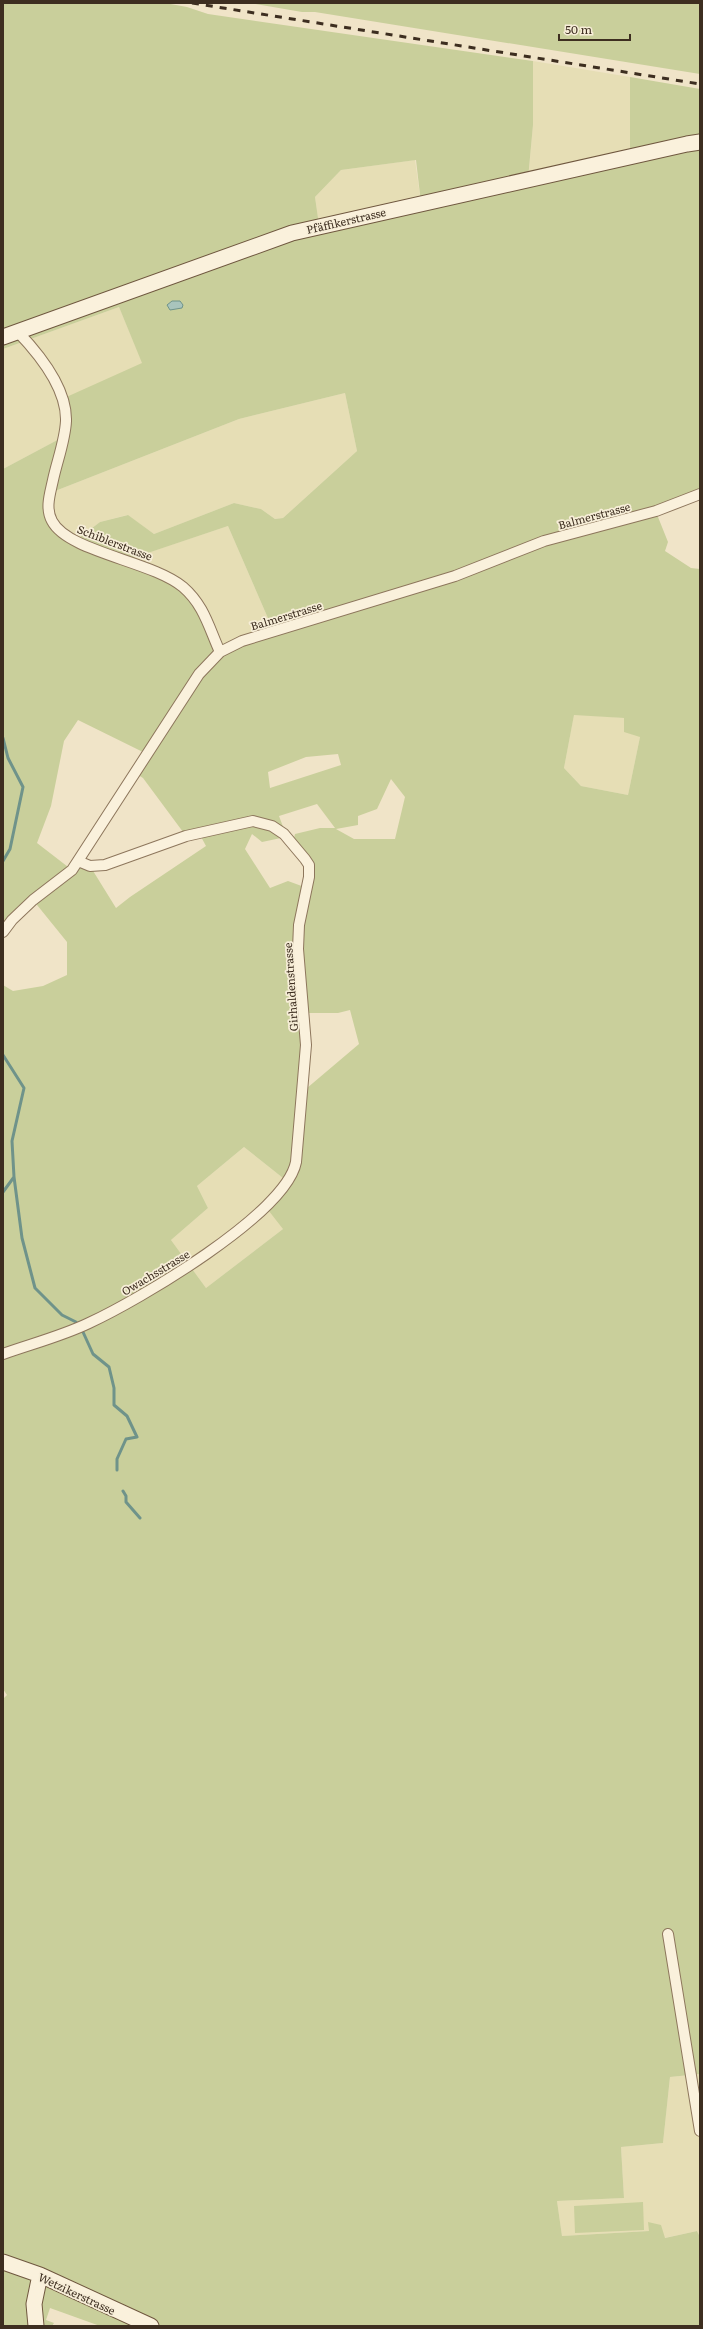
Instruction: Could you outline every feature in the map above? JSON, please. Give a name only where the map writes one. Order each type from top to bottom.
[{"type":"main road","name":"Pfäffikerstrasse","points":[[3,337],[292,233],[700,142]]},
{"type":"main road","name":"Wetzikerstrasse","points":[[3,2262],[40,2275],[151,2326]]},
{"type":"main road","points":[[36,2326],[34,2304],[40,2275]]},
{"type":"street","name":"Schiblerstrasse","points":[[18,332],[48,370],[65,410],[63,437],[48,504],[51,520],[59,532],[75,541],[159,572],[183,587],[201,607],[220,652]]},
{"type":"street","name":"Balmerstrasse","points":[[3,932],[12,920],[33,900],[67,876],[199,674],[220,652],[242,641],[454,576],[544,541],[656,511],[700,494]]},
{"type":"street","name":"Girhaldenstrasse","points":[[78,861],[90,866],[105,865],[186,836],[253,821],[272,826],[284,834],[305,859],[309,866],[309,877],[299,925],[298,950],[306,1045],[294,1172]]},
{"type":"street","name":"Owachsstrasse","points":[[3,1354],[87,1324],[186,1269],[220,1245],[248,1222],[288,1182],[294,1172]]},
{"type":"street","points":[[668,1934],[700,2131]]},
{"type":"shaded area","points":[[533,61],[630,77],[630,156],[528,180],[533,125]]},
{"type":"shaded area","points":[[415,160],[421,203],[319,226],[315,197],[341,170]]},
{"type":"shaded area","points":[[119,307],[143,364],[63,437],[3,469],[3,349]]},
{"type":"shaded area","points":[[345,393],[357,451],[283,518],[275,519],[261,509],[234,503],[154,534],[127,515],[100,522],[75,541],[51,520],[50,493],[239,419]]},
{"type":"shaded area","points":[[228,526],[274,632],[220,652],[126,560]]},
{"type":"shaded area","points":[[574,714],[624,718],[640,737],[628,795],[581,786],[564,768]]},
{"type":"shaded area","points":[[244,1147],[288,1182],[283,1229],[206,1288],[171,1240],[208,1208],[197,1186]]},
{"type":"shaded area","points":[[700,2074],[700,2237],[697,2231],[664,2238],[649,2222],[649,2231],[562,2236],[557,2201],[624,2198],[621,2147],[663,2143],[670,2077]]},
{"type":"green space","points":[[3,3],[165,3],[187,7],[208,14],[533,61],[533,125],[528,179],[630,156],[630,77],[700,89],[700,494],[656,512],[668,542],[665,551],[691,568],[700,569],[700,2074],[670,2077],[663,2143],[621,2147],[624,2198],[557,2201],[562,2236],[649,2231],[648,2222],[661,2225],[665,2238],[697,2231],[700,2237],[700,2326],[100,2326],[50,2308],[46,2320],[54,2323],[52,2326],[3,2326],[3,1699],[7,1695],[3,1689],[3,985],[13,991],[43,986],[67,975],[67,942],[33,900],[3,932],[3,469],[63,437],[62,399],[142,363],[119,307],[3,349]],"holes":[[[416,160],[421,203],[319,225],[315,197],[341,170]],[[345,393],[357,451],[283,518],[275,519],[261,509],[234,503],[154,534],[128,515],[100,522],[75,541],[51,520],[50,493],[239,419]],[[228,526],[274,632],[220,652],[201,607],[159,572],[127,560]],[[574,715],[624,718],[624,732],[640,737],[628,795],[581,786],[564,768]],[[78,720],[147,754],[135,773],[143,778],[186,836],[199,833],[206,846],[116,908],[90,866],[78,861],[72,870],[37,843],[51,806],[64,741]],[[338,754],[341,765],[270,788],[268,772],[306,757]],[[391,779],[405,797],[395,839],[354,839],[336,829],[358,825],[358,816],[377,809]],[[317,804],[335,828],[320,828],[295,834],[293,842],[309,866],[307,888],[288,881],[270,888],[245,849],[252,834],[262,842],[281,838],[285,832],[279,816]],[[350,1010],[359,1044],[300,1094],[303,1013],[338,1013]],[[244,1147],[288,1182],[265,1206],[283,1229],[206,1288],[171,1240],[208,1208],[197,1186]]]},
{"type":"green space","points":[[250,3],[700,3],[700,74],[315,12],[302,12]]},
{"type":"green space","points":[[643,2202],[644,2230],[575,2233],[574,2206]]},
{"type":"water","points":[[172,301],[180,301],[183,305],[182,308],[170,310],[167,305]]},
{"type":"waterway","points":[[3,738],[8,758],[23,787],[10,849],[3,861]]},
{"type":"waterway","points":[[3,1055],[24,1088],[12,1141],[14,1177],[22,1238],[35,1288],[62,1315],[76,1322]]},
{"type":"waterway","points":[[3,1192],[14,1177]]},
{"type":"waterway","points":[[83,1332],[93,1354],[109,1367],[114,1388],[114,1405],[127,1416],[137,1437],[126,1439],[117,1459],[117,1470]]},
{"type":"waterway","points":[[123,1491],[126,1496],[126,1502],[140,1518]]},
{"type":"railway","points":[[192,3],[700,84]]}]
